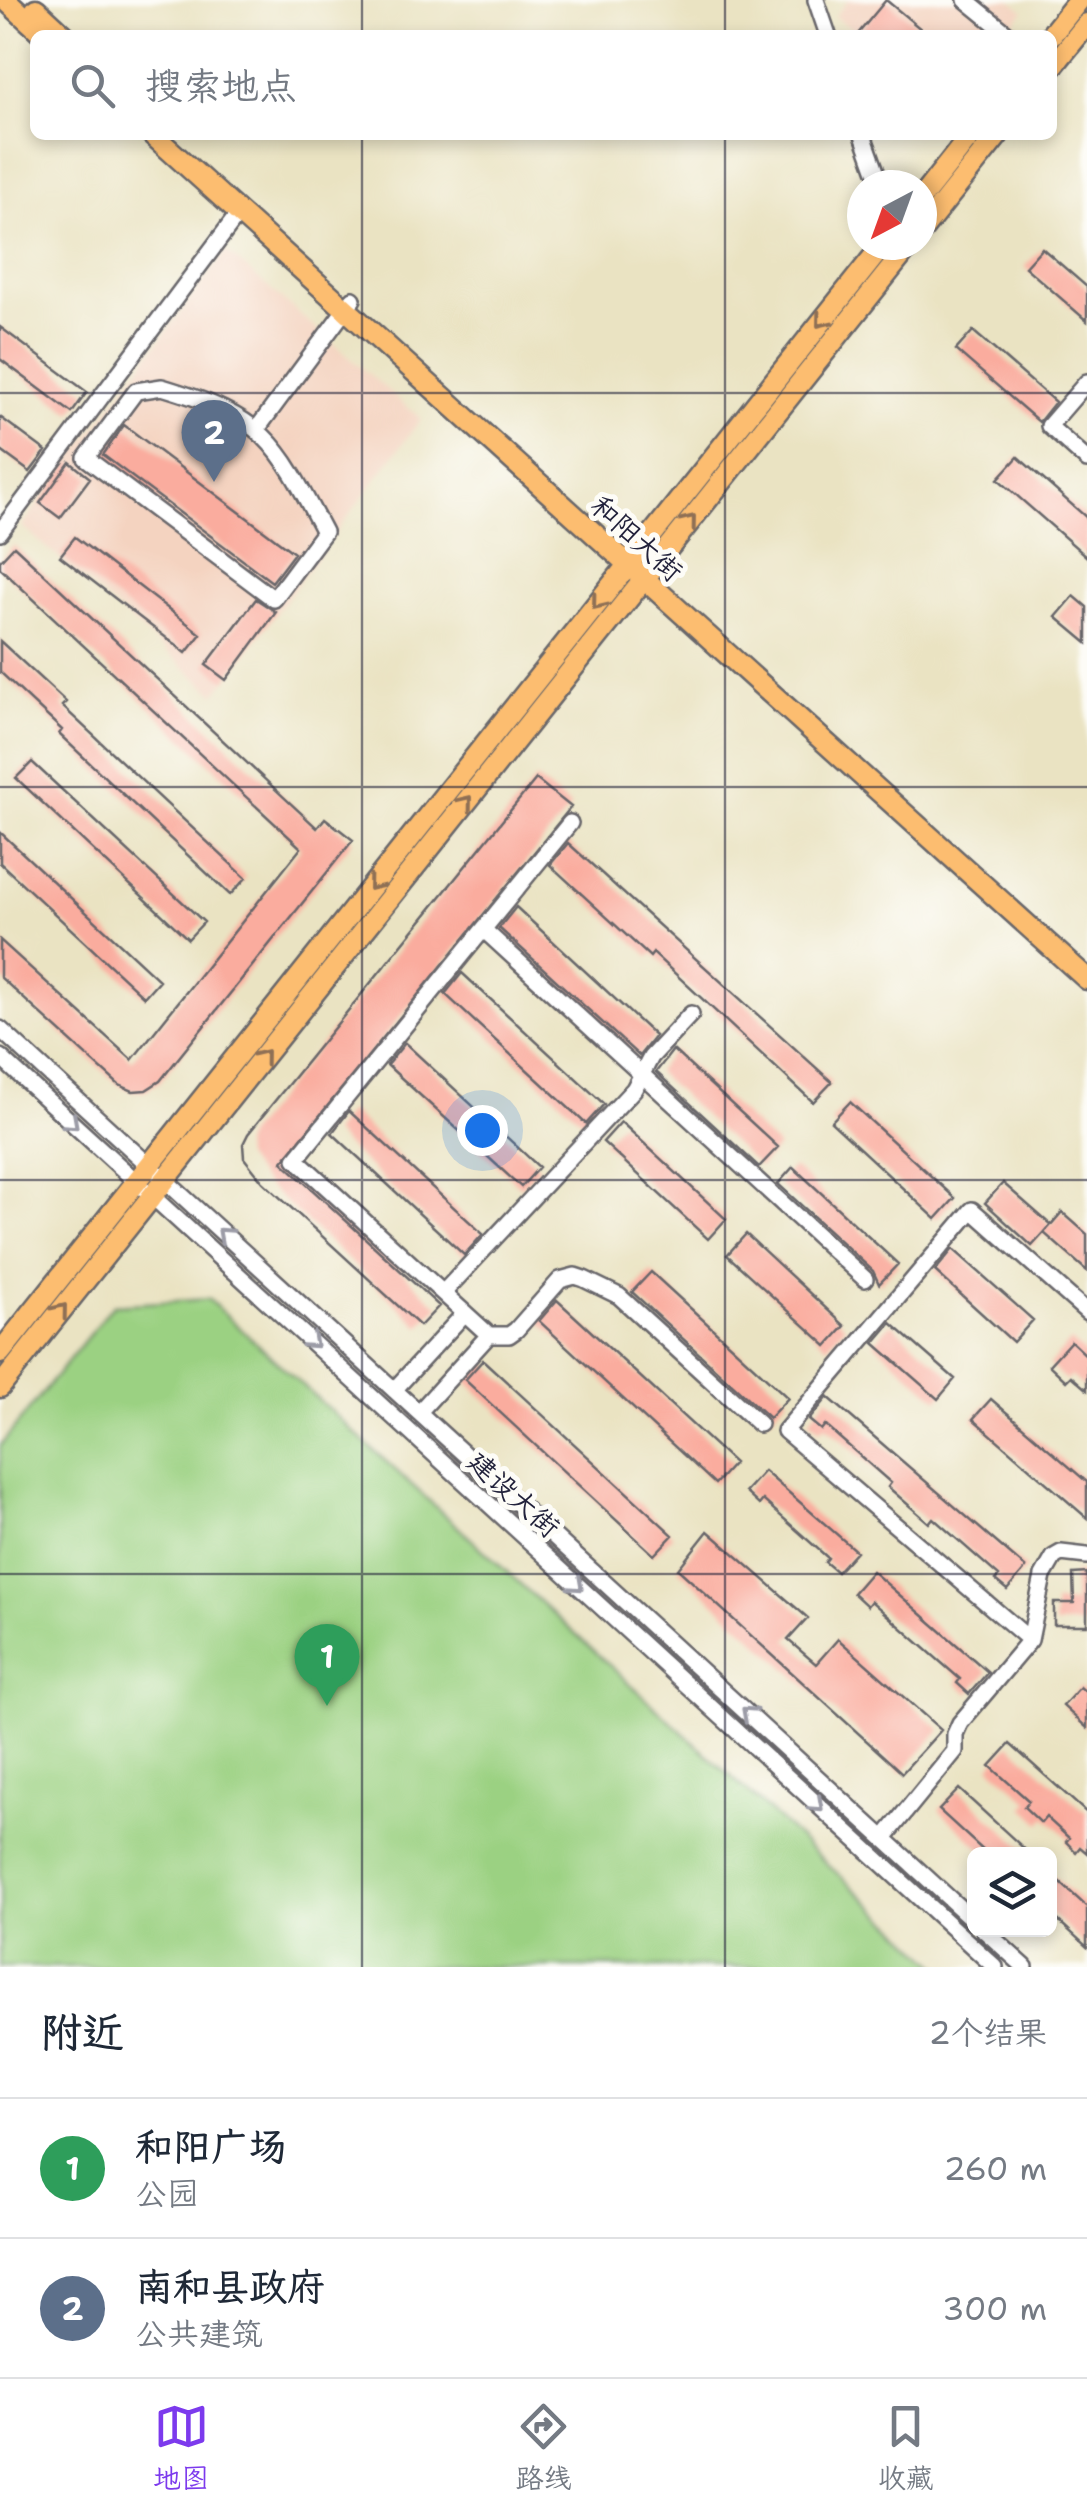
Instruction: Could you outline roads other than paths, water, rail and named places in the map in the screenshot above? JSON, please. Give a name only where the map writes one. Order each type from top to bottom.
[{"type":"main road","points":[[6,0],[39,30]]},
{"type":"main road","points":[[25,0],[58,30]]},
{"type":"main road","points":[[1055,30],[1079,0]]},
{"type":"main road","points":[[1057,62],[1087,24]]},
{"type":"main road","name":"和阳大街","points":[[159,140],[349,305]]},
{"type":"main road","name":"和阳大街","points":[[178,140],[349,305],[1087,979]]},
{"type":"main road","points":[[937,177],[967,140]]},
{"type":"main road","points":[[937,211],[994,140]]},
{"type":"main road","points":[[0,1386],[151,1181],[639,568],[872,260]]},
{"type":"main road","points":[[639,568],[897,260]]},
{"type":"main road","name":"和阳大街","points":[[639,568],[1087,962]]},
{"type":"main road","points":[[0,1352],[151,1181]]},
{"type":"street","points":[[816,0],[826,30]]},
{"type":"street","points":[[966,0],[1003,30]]},
{"type":"street","points":[[865,140],[876,170]]},
{"type":"street","points":[[0,532],[239,213]]},
{"type":"street","points":[[256,428],[349,305]]},
{"type":"street","points":[[1087,382],[1049,426],[1087,460]]},
{"type":"street","points":[[162,387],[202,400],[256,428],[288,464],[324,532],[274,598],[86,458],[136,391],[147,388],[162,387]]},
{"type":"street","points":[[570,824],[296,1159],[489,1335],[509,1336],[560,1280],[575,1276],[619,1296],[759,1424]]},
{"type":"street","points":[[484,930],[865,1280]]},
{"type":"street","points":[[443,1293],[634,1089],[650,1057],[691,1014]]},
{"type":"street","name":"建设大街","points":[[0,1029],[151,1181],[994,1967]]},
{"type":"street","name":"建设大街","points":[[0,1057],[151,1181],[419,1412],[967,1915]]},
{"type":"street","points":[[1030,1640],[786,1431],[972,1210],[1087,1312]]},
{"type":"street","points":[[394,1390],[465,1313]]},
{"type":"street","points":[[419,1412],[489,1335]]},
{"type":"street","points":[[884,1838],[955,1751],[960,1723],[1030,1640],[1043,1576],[1054,1557],[1060,1553],[1087,1556]]},
{"type":"street","points":[[992,1937],[1025,1967]]},
{"type":"place","name":"南和县政府","points":[[214,482]]},
{"type":"place","name":"和阳广场","points":[[327,1706]]}]
